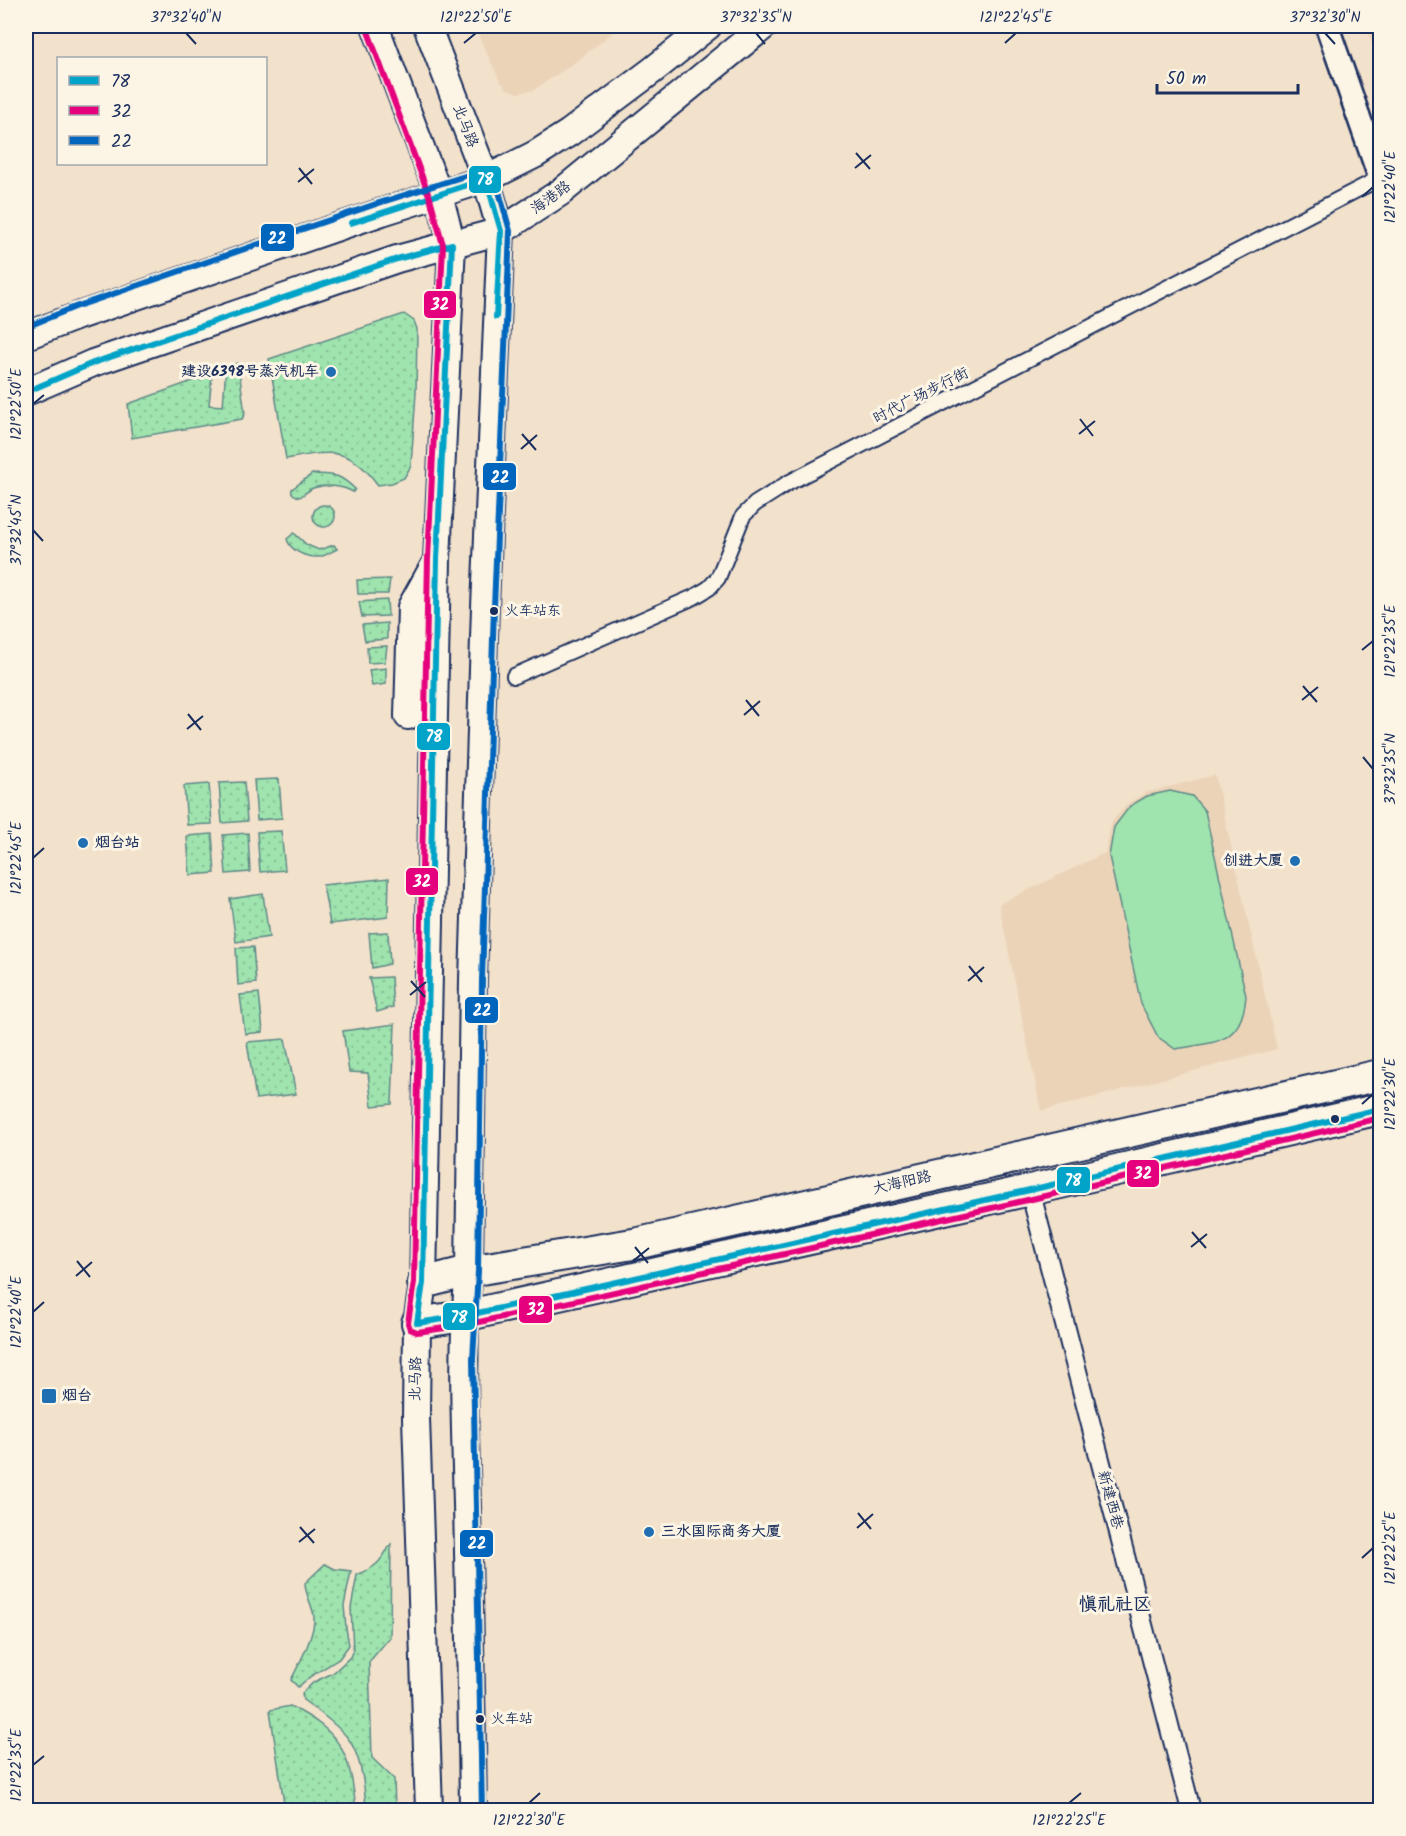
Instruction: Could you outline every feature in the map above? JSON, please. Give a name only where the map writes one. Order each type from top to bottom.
[{"type":"highway","name":"大海阳路","points":[[423,1283],[470,1271],[639,1243],[1380,1075]]},
{"type":"highway","points":[[417,1323],[464,1316],[1030,1190],[1380,1109]]},
{"type":"main road","name":"北马路","points":[[375,26],[440,195],[452,244],[437,559],[423,1283],[417,1323],[416,1418],[429,1810]]},
{"type":"main road","name":"北马路","points":[[427,26],[486,179],[501,231],[485,607],[474,968],[470,1271],[464,1316],[473,1810]]},
{"type":"main road","points":[[26,336],[89,312],[486,179],[536,154],[569,133],[662,64],[708,26]]},
{"type":"main road","name":"海港路","points":[[26,392],[93,363],[397,260],[501,231],[561,192],[764,26]]},
{"type":"main road","points":[[408,716],[411,607],[437,559]]},
{"type":"street","points":[[1327,26],[1380,178]]},
{"type":"street","name":"时代广场步行街","points":[[514,676],[694,597],[709,588],[718,578],[743,516],[755,504],[788,483],[1380,178]]},
{"type":"street","name":"新建西巷","points":[[1030,1190],[1191,1810]]},
{"type":"shaded area","points":[[474,26],[621,26],[578,60],[534,90],[518,93],[507,89],[500,81]]},
{"type":"shaded area","points":[[1366,26],[1380,26],[1380,67]]},
{"type":"shaded area","points":[[1215,775],[1277,1049],[1041,1111],[999,904],[1105,853],[1112,821],[1130,802],[1145,793]]},
{"type":"green space","points":[[404,314],[414,321],[417,329],[416,393],[411,466],[404,478],[378,485],[358,463],[338,454],[315,454],[286,459],[269,359]]},
{"type":"green space","points":[[238,363],[245,414],[242,419],[132,438],[128,404],[212,374],[209,405],[223,406],[226,367]]},
{"type":"green space","points":[[312,474],[336,476],[355,489],[353,492],[339,487],[322,486],[313,488],[300,497],[295,495],[292,489]]},
{"type":"green space","points":[[324,505],[332,508],[335,516],[332,524],[324,527],[316,524],[313,516],[316,508]]},
{"type":"green space","points":[[294,533],[307,545],[319,550],[334,545],[337,549],[319,557],[304,555],[295,550],[287,539]]},
{"type":"green space","points":[[390,579],[388,594],[358,594],[357,580]]},
{"type":"green space","points":[[387,600],[388,616],[362,617],[359,602]]},
{"type":"green space","points":[[387,623],[387,639],[365,641],[362,625]]},
{"type":"green space","points":[[387,646],[385,662],[368,663],[367,647]]},
{"type":"green space","points":[[386,668],[386,684],[372,686],[369,670]]},
{"type":"green space","points":[[279,779],[282,818],[257,820],[254,780]]},
{"type":"green space","points":[[244,782],[247,821],[222,823],[219,783]]},
{"type":"green space","points":[[209,784],[212,824],[187,825],[184,786]]},
{"type":"green space","points":[[1170,791],[1192,796],[1205,811],[1246,996],[1239,1024],[1224,1038],[1202,1045],[1175,1049],[1158,1037],[1141,1004],[1109,856],[1114,827],[1130,806],[1147,796]]},
{"type":"green space","points":[[281,831],[285,870],[260,872],[257,832]]},
{"type":"green space","points":[[248,833],[250,872],[226,874],[223,835]]},
{"type":"green space","points":[[212,834],[215,873],[190,875],[187,836]]},
{"type":"green space","points":[[389,878],[388,917],[330,924],[323,885]]},
{"type":"green space","points":[[263,894],[269,937],[236,942],[230,899]]},
{"type":"green space","points":[[388,932],[390,964],[372,968],[369,933]]},
{"type":"green space","points":[[253,947],[256,983],[238,985],[236,948]]},
{"type":"green space","points":[[391,977],[393,1007],[377,1012],[369,978]]},
{"type":"green space","points":[[259,993],[263,1032],[245,1034],[240,995]]},
{"type":"green space","points":[[395,1024],[392,1104],[372,1106],[368,1073],[349,1072],[343,1031]]},
{"type":"green space","points":[[285,1039],[296,1094],[256,1099],[247,1042]]},
{"type":"green space","points":[[391,1544],[390,1637],[369,1662],[372,1758],[394,1779],[395,1810],[366,1810],[361,1772],[352,1744],[337,1727],[303,1700],[302,1693],[314,1682],[333,1673],[350,1657],[353,1650],[351,1608],[357,1575],[377,1563]]},
{"type":"green space","points":[[325,1564],[335,1569],[351,1571],[344,1606],[349,1645],[339,1659],[298,1687],[291,1680],[306,1648],[314,1623],[305,1583]]},
{"type":"green space","points":[[290,1706],[322,1726],[341,1747],[351,1774],[356,1810],[285,1810],[270,1710]]},
{"type":"transit line","name":"32","points":[[367,29],[430,198],[443,245],[428,559],[414,1282],[408,1323],[410,1329],[417,1332],[466,1325],[1032,1199],[1380,1118]]},
{"type":"transit line","name":"22","points":[[26,327],[75,307],[379,203],[484,170],[490,171],[495,177],[510,231],[494,607],[482,980],[478,1271],[473,1359],[482,1810]]},
{"type":"transit line","name":"78","points":[[351,223],[486,179],[501,231],[496,317]]},
{"type":"transit line","name":"78","points":[[26,392],[93,363],[397,259],[452,244],[437,559],[423,1283],[417,1323],[464,1316],[1030,1190],[1380,1109]]},
{"type":"place","name":"建设6398号蒸汽机车","points":[[331,372]]},
{"type":"place","name":"火车站东","points":[[494,611]]},
{"type":"place","name":"烟台站","points":[[83,843]]},
{"type":"place","name":"创进大厦","points":[[1295,861]]},
{"type":"place","name":"烟台","points":[[49,1396]]},
{"type":"place","name":"三水国际商务大厦","points":[[649,1532]]},
{"type":"place","name":"火车站","points":[[480,1719]]},
{"type":"district","name":"慎礼社区","points":[[1115,1605]]}]
